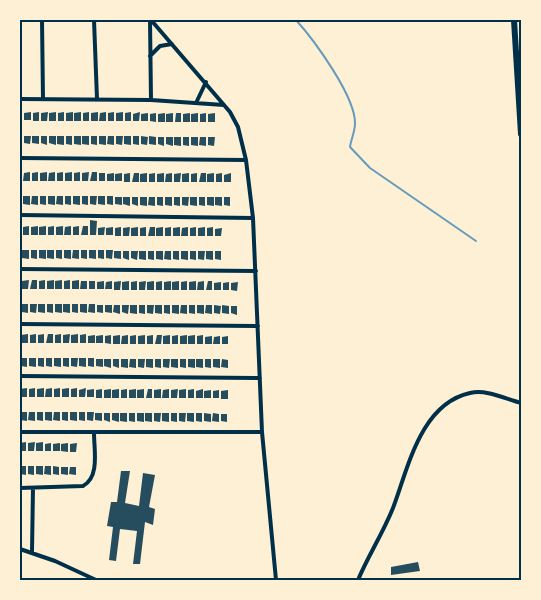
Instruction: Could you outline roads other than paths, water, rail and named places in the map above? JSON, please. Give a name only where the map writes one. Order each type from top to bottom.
[{"type":"highway","points":[[514,20],[521,134]]},
{"type":"street","points":[[42,20],[43,99]]},
{"type":"street","points":[[94,20],[98,99]]},
{"type":"street","points":[[150,20],[151,100]]},
{"type":"street","points":[[150,20],[206,82],[236,121],[246,160],[253,218],[262,432],[276,580]]},
{"type":"street","points":[[150,56],[160,46],[172,44]]},
{"type":"street","points":[[196,103],[206,82]]},
{"type":"street","points":[[20,99],[151,100],[224,105]]},
{"type":"street","points":[[20,158],[246,160]]},
{"type":"street","points":[[20,215],[253,218]]},
{"type":"street","points":[[20,269],[256,271]]},
{"type":"street","points":[[20,324],[258,326]]},
{"type":"street","points":[[20,376],[260,378]]},
{"type":"street","points":[[358,580],[393,507],[416,442],[440,411],[458,397],[477,391],[521,403]]},
{"type":"street","points":[[20,432],[262,432]]},
{"type":"street","points":[[20,488],[83,486],[88,483],[94,475],[94,433]]},
{"type":"street","points":[[32,552],[33,488]]},
{"type":"street","points":[[20,549],[32,552],[96,580]]},
{"type":"waterway","points":[[296,20],[333,69],[349,99],[355,124],[350,147],[370,168],[476,241]]}]
